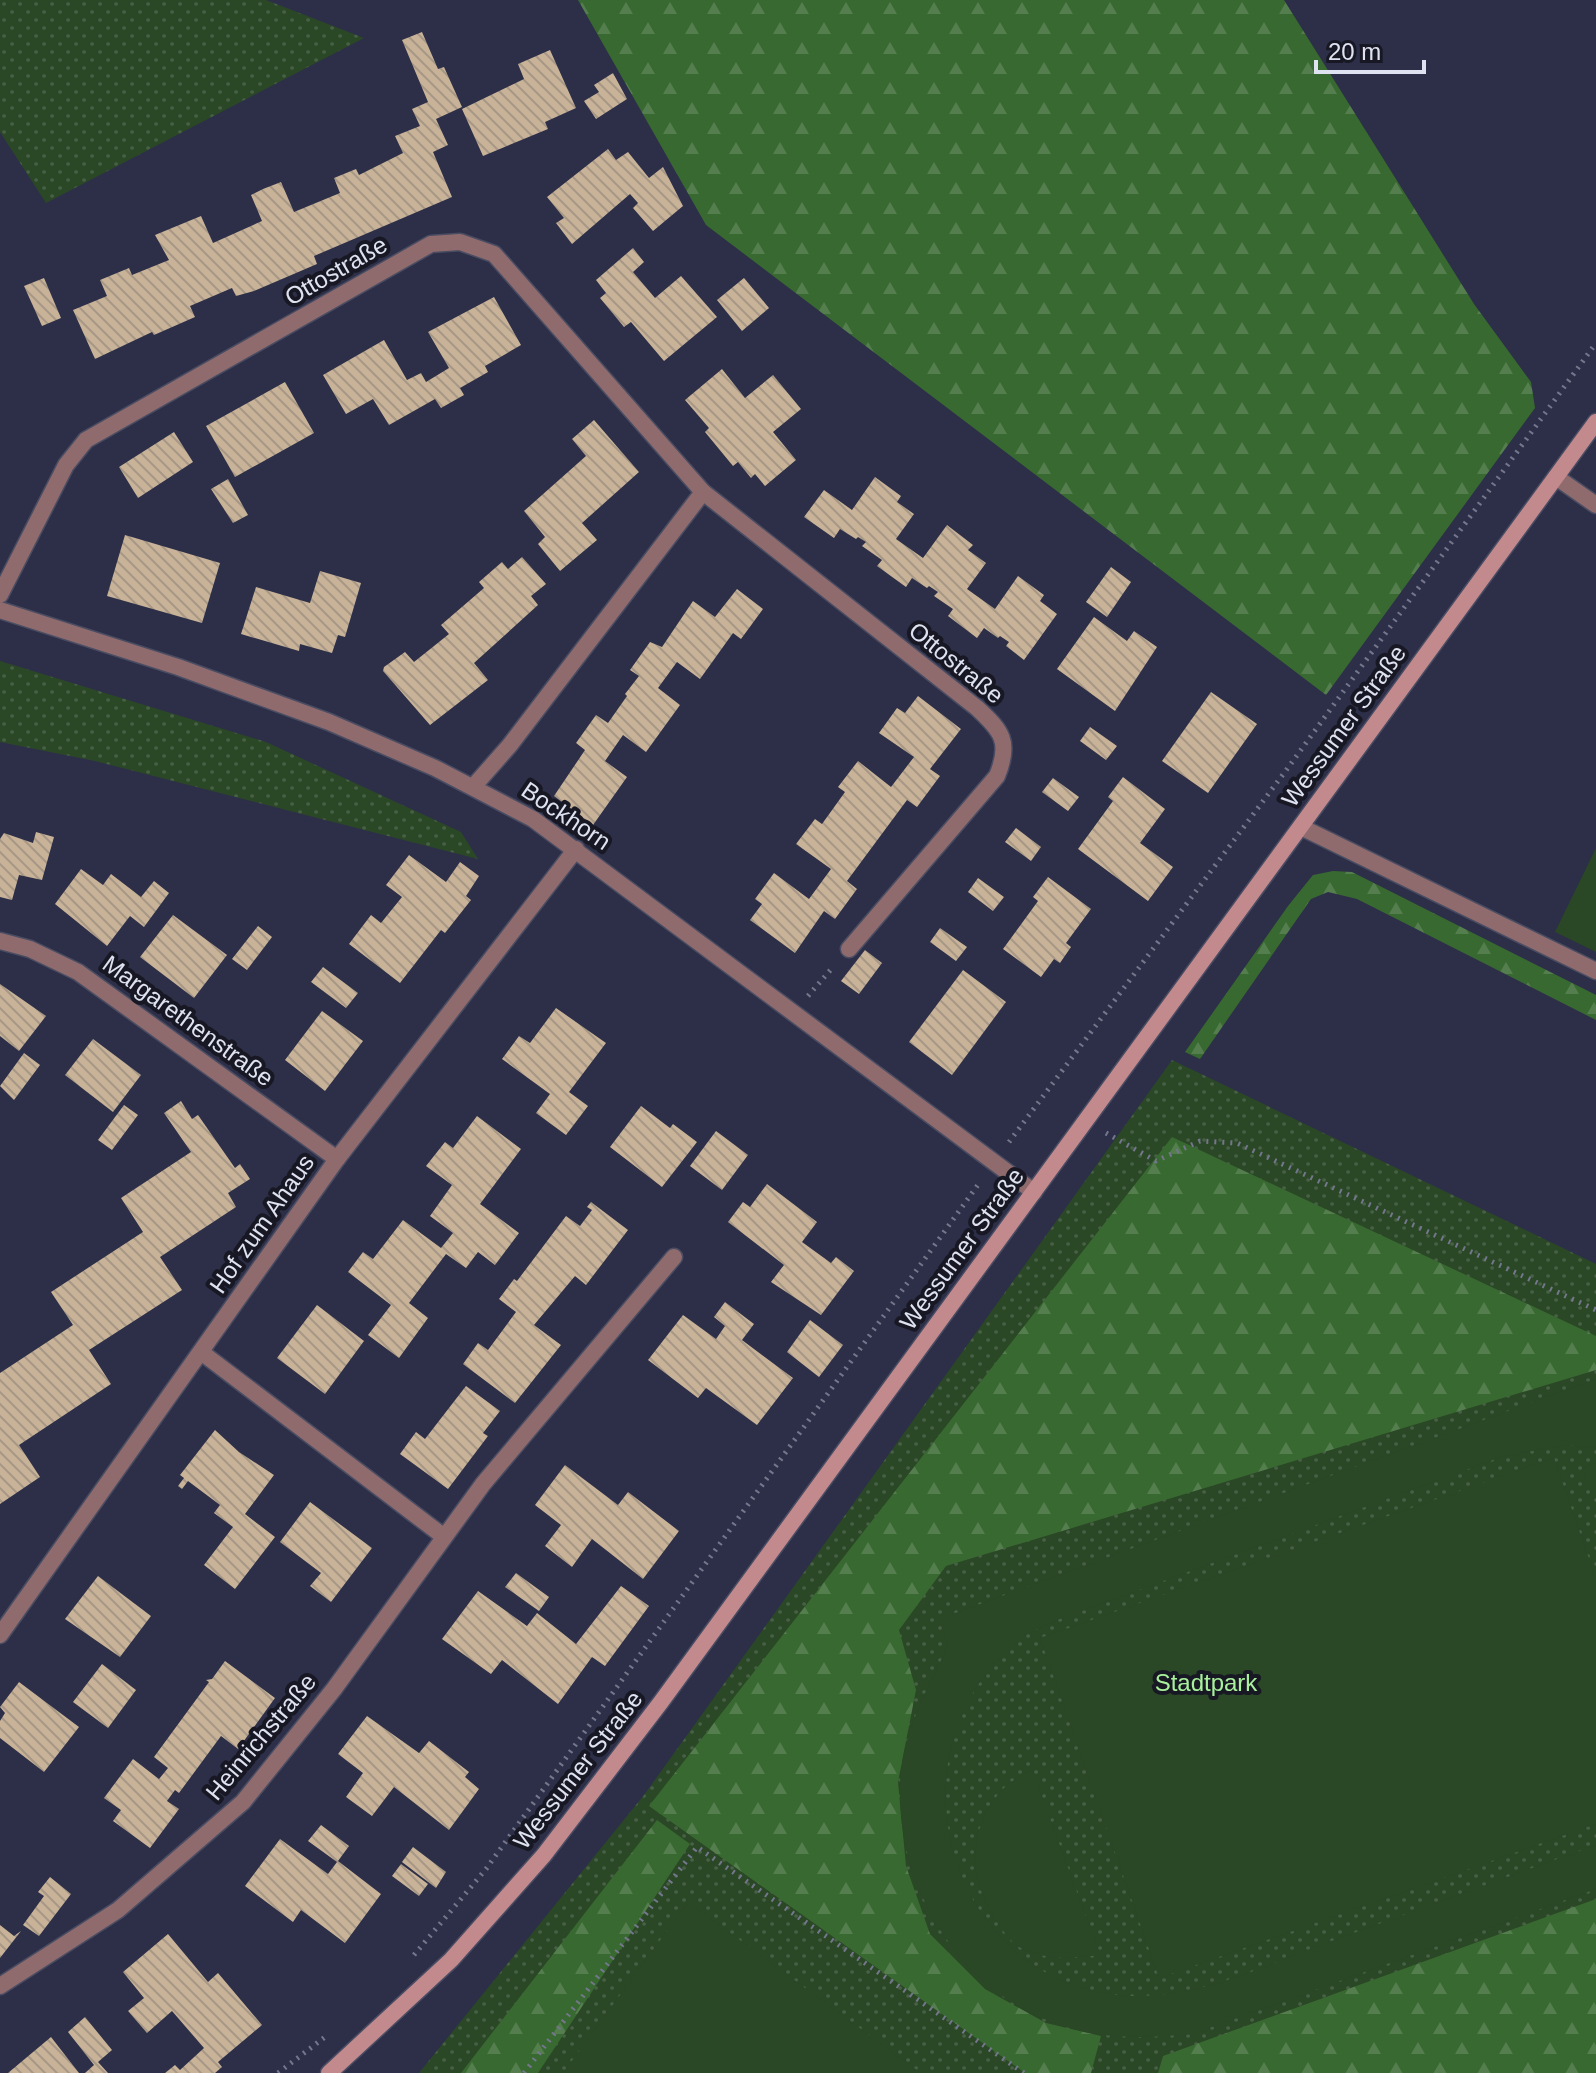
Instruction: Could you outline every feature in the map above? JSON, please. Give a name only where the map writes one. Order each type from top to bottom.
[{"type":"main road","name":"Wessumer Straße","points":[[329,2073],[451,1960],[544,1855],[670,1690],[1596,422]]},
{"type":"street","name":"Ottostraße","points":[[0,595],[66,465],[86,440],[431,244],[460,242],[494,254],[703,492],[977,708],[1004,739],[1005,757],[997,776],[849,949]]},
{"type":"street","points":[[1556,477],[1596,505]]},
{"type":"street","points":[[473,787],[510,745],[703,492]]},
{"type":"street","name":"Bockhorn","points":[[0,610],[275,702],[360,735],[473,787],[533,819],[795,1011],[1034,1192]]},
{"type":"street","points":[[1301,827],[1596,971]]},
{"type":"street","name":"Hof zum Ahaus","points":[[0,1635],[337,1159],[576,849]]},
{"type":"street","name":"Margarethenstraße","points":[[0,941],[30,949],[78,972],[337,1159]]},
{"type":"street","name":"Heinrichstraße","points":[[0,1986],[118,1910],[243,1802],[334,1689],[443,1536],[674,1257]]},
{"type":"street","points":[[201,1352],[443,1536]]},
{"type":"path","points":[[406,1963],[504,1846],[994,1162],[1290,765],[1596,343]]},
{"type":"path","points":[[795,1011],[849,949]]},
{"type":"path","points":[[1085,1121],[1156,1161],[1200,1141],[1237,1143],[1596,1310]]},
{"type":"path","points":[[524,2073],[697,1847],[1024,2073]]},
{"type":"path","points":[[278,2073],[327,2035]]},
{"type":"green space","points":[[0,0],[266,0],[364,38],[46,203],[0,132]]},
{"type":"green space","points":[[578,0],[1284,0],[1474,304],[1531,382],[1535,408],[1326,695],[706,225]]},
{"type":"green space","points":[[0,661],[266,742],[461,832],[478,859],[95,761],[0,742]]},
{"type":"green space","points":[[1596,848],[1596,952],[1555,932]]},
{"type":"green space","points":[[1333,871],[1352,872],[1596,995],[1596,1020],[1357,899],[1328,892],[1311,899],[1200,1059],[1185,1052],[1313,875]]},
{"type":"green space","name":"Stadtpark","points":[[1172,1060],[1596,1264],[1596,2073],[419,2073],[644,1795]]},
{"type":"green space","points":[[1172,1137],[1596,1336],[1596,1370],[946,1566],[899,1630],[916,1690],[898,1782],[906,1866],[930,1934],[985,1989],[1046,2023],[1101,2036],[1091,2073],[1025,2073],[649,1806]]},
{"type":"green space","points":[[1596,1379],[1596,1447],[1563,1445],[1501,1457],[1057,1620],[1024,1636],[977,1686],[953,1741],[946,1800],[955,1857],[979,1910],[1018,1953],[1069,1984],[1132,1996],[1183,1992],[1233,1978],[1596,1845],[1596,1889],[1192,2034],[1126,2037],[1060,2025],[1024,2009],[992,1988],[964,1961],[941,1930],[922,1896],[909,1860],[902,1822],[900,1783],[905,1747],[917,1712],[948,1646],[939,1619]]},
{"type":"green space","points":[[1554,1458],[1596,1579],[1596,1824],[1159,1978],[1040,1638]]},
{"type":"green space","points":[[1596,1463],[1596,1498],[1593,1499],[1582,1469]]},
{"type":"green space","points":[[1032,1769],[1100,1955],[1050,1957],[1021,1948],[1003,1931],[983,1895],[976,1864],[978,1833],[991,1803],[1012,1781]]},
{"type":"green space","points":[[657,1820],[690,1844],[538,2073],[461,2073]]},
{"type":"green space","points":[[1596,1899],[1596,2073],[1158,2073],[1163,2056]]},
{"type":"green space","points":[[688,1902],[921,2073],[563,2073]]},
{"type":"building","points":[[422,32],[438,69],[444,67],[462,107],[436,119],[448,145],[433,152],[452,197],[314,256],[317,264],[254,291],[236,296],[232,288],[190,306],[195,317],[154,335],[152,332],[95,359],[73,310],[107,296],[100,280],[129,268],[132,275],[169,260],[155,235],[201,216],[213,243],[262,221],[251,195],[263,189],[281,182],[294,212],[340,193],[334,178],[356,169],[359,175],[403,153],[395,136],[420,126],[412,109],[428,102],[402,40]]},
{"type":"building","points":[[550,50],[576,108],[545,122],[548,129],[483,156],[462,109],[524,79],[518,64]]},
{"type":"building","points":[[613,73],[627,99],[596,119],[584,101],[599,92],[594,85]]},
{"type":"building","points":[[608,149],[616,160],[628,152],[649,178],[663,167],[683,206],[653,231],[633,208],[638,203],[630,194],[572,244],[556,223],[564,218],[547,197]]},
{"type":"building","points":[[633,248],[644,262],[633,272],[655,298],[681,276],[717,317],[664,361],[631,322],[624,327],[600,298],[606,293],[596,280]]},
{"type":"building","points":[[44,278],[61,318],[42,326],[24,286]]},
{"type":"building","points":[[744,278],[769,308],[742,331],[717,300]]},
{"type":"building","points":[[494,297],[521,345],[485,366],[488,372],[460,388],[464,395],[441,408],[435,399],[389,425],[373,399],[346,414],[323,375],[384,340],[407,380],[421,373],[426,382],[449,368],[428,332]]},
{"type":"building","points":[[722,369],[745,398],[773,375],[801,409],[773,432],[796,460],[765,486],[755,474],[751,478],[738,462],[733,466],[705,432],[709,428],[685,400]]},
{"type":"building","points":[[285,382],[314,433],[235,477],[206,426]]},
{"type":"building","points":[[594,420],[639,472],[582,523],[597,540],[560,571],[538,544],[545,537],[524,511],[586,456],[572,439]]},
{"type":"building","points":[[174,432],[193,462],[138,498],[119,467]]},
{"type":"building","points":[[875,477],[901,496],[897,502],[914,514],[896,539],[923,558],[947,525],[973,545],[968,550],[986,563],[967,589],[995,609],[1018,576],[1044,595],[1040,601],[1057,614],[1024,660],[1006,646],[1009,642],[1000,636],[998,638],[984,628],[977,638],[948,616],[953,609],[934,596],[938,592],[929,586],[927,588],[912,578],[906,587],[877,566],[882,560],[862,546],[866,542],[840,529],[834,538],[804,517],[824,490],[852,510]]},
{"type":"building","points":[[228,479],[248,515],[233,523],[211,489]]},
{"type":"building","points":[[125,535],[220,563],[202,623],[107,596]]},
{"type":"building","points":[[522,557],[546,584],[531,596],[538,605],[474,663],[488,680],[430,725],[383,671],[384,667],[405,652],[414,662],[449,634],[441,625],[484,588],[479,582],[502,562],[508,569]]},
{"type":"building","points":[[1111,567],[1131,582],[1107,617],[1086,602]]},
{"type":"building","points":[[320,571],[361,583],[345,637],[338,635],[332,653],[300,644],[299,651],[241,634],[256,587],[310,603]]},
{"type":"building","points":[[737,589],[763,609],[741,639],[733,633],[700,679],[677,662],[658,688],[680,705],[646,752],[623,735],[605,761],[627,777],[593,825],[554,796],[585,750],[576,743],[596,715],[608,723],[639,676],[630,670],[650,642],[662,647],[693,601],[715,617]]},
{"type":"building","points":[[1094,617],[1127,641],[1134,631],[1157,647],[1115,711],[1057,669]]},
{"type":"building","points":[[1211,692],[1257,724],[1208,793],[1162,761]]},
{"type":"building","points":[[918,696],[961,729],[930,769],[940,776],[917,807],[907,800],[847,881],[857,889],[835,919],[824,911],[795,953],[750,920],[762,904],[755,899],[774,873],[809,899],[831,869],[796,844],[815,819],[822,824],[845,792],[838,787],[858,761],[891,787],[914,757],[879,733],[897,708],[905,713]]},
{"type":"building","points":[[1090,727],[1117,746],[1106,760],[1080,741]]},
{"type":"building","points":[[1123,777],[1165,809],[1140,843],[1173,867],[1148,901],[1078,849],[1113,801],[1108,797]]},
{"type":"building","points":[[1053,778],[1079,797],[1068,811],[1042,792]]},
{"type":"building","points":[[1016,828],[1041,847],[1031,861],[1005,842]]},
{"type":"building","points":[[36,832],[54,837],[42,880],[19,875],[12,900],[0,897],[0,839],[4,833],[33,843]]},
{"type":"building","points":[[409,855],[446,882],[460,862],[479,876],[466,896],[471,900],[445,933],[441,930],[400,983],[349,944],[371,915],[381,923],[402,897],[386,885]]},
{"type":"building","points":[[81,869],[103,885],[111,874],[141,897],[154,881],[169,893],[144,927],[130,916],[107,946],[55,904]]},
{"type":"building","points":[[1048,877],[1091,909],[1066,943],[1071,947],[1060,963],[1054,959],[1041,977],[1003,949],[1038,901],[1033,897]]},
{"type":"building","points":[[978,878],[1004,897],[993,911],[968,892]]},
{"type":"building","points":[[173,915],[227,955],[194,998],[140,957]]},
{"type":"building","points":[[258,926],[272,937],[247,970],[232,959]]},
{"type":"building","points":[[940,928],[967,947],[956,961],[930,942]]},
{"type":"building","points":[[865,950],[882,963],[859,994],[841,981]]},
{"type":"building","points":[[323,967],[358,993],[346,1008],[311,982]]},
{"type":"building","points":[[963,970],[1006,1002],[952,1075],[909,1042]]},
{"type":"building","points":[[0,984],[46,1016],[19,1051],[0,1036]]},
{"type":"building","points":[[556,1008],[606,1043],[569,1092],[588,1106],[566,1135],[536,1113],[550,1094],[502,1059],[519,1036],[530,1043]]},
{"type":"building","points":[[322,1011],[363,1041],[325,1091],[285,1060]]},
{"type":"building","points":[[93,1039],[141,1075],[113,1112],[65,1075]]},
{"type":"building","points":[[24,1053],[40,1065],[14,1100],[0,1086]]},
{"type":"building","points":[[181,1101],[192,1119],[198,1115],[235,1168],[240,1164],[250,1179],[228,1193],[236,1207],[160,1257],[182,1290],[89,1350],[111,1384],[19,1445],[40,1477],[0,1504],[0,1373],[73,1325],[51,1292],[143,1232],[121,1198],[191,1152],[164,1113]]},
{"type":"building","points":[[124,1105],[138,1115],[112,1150],[98,1140]]},
{"type":"building","points":[[641,1106],[670,1128],[673,1124],[697,1142],[662,1187],[610,1147]]},
{"type":"building","points":[[477,1116],[521,1149],[480,1204],[519,1233],[495,1265],[478,1252],[466,1268],[446,1254],[409,1303],[428,1318],[399,1358],[368,1335],[391,1305],[348,1272],[363,1252],[373,1259],[403,1220],[441,1248],[453,1233],[430,1216],[452,1185],[426,1166],[445,1142],[453,1148]]},
{"type":"building","points":[[716,1131],[748,1155],[722,1190],[690,1166]]},
{"type":"building","points":[[767,1184],[817,1222],[802,1242],[831,1263],[836,1257],[854,1271],[821,1315],[771,1282],[784,1265],[728,1222],[743,1202],[750,1207]]},
{"type":"building","points":[[591,1202],[628,1230],[586,1285],[575,1276],[534,1325],[561,1345],[515,1403],[463,1364],[478,1343],[488,1350],[516,1312],[499,1299],[514,1279],[517,1281],[566,1216],[580,1226],[592,1210],[587,1207]]},
{"type":"building","points":[[725,1302],[754,1324],[742,1340],[793,1378],[757,1425],[706,1388],[698,1398],[648,1360],[683,1315],[716,1339],[725,1326],[714,1317]]},
{"type":"building","points":[[317,1305],[364,1341],[325,1394],[277,1358]]},
{"type":"building","points":[[810,1320],[843,1345],[819,1377],[787,1352]]},
{"type":"building","points":[[466,1386],[500,1411],[483,1433],[488,1436],[448,1489],[400,1454],[416,1432],[425,1439]]},
{"type":"building","points":[[215,1430],[239,1452],[274,1475],[245,1514],[275,1537],[235,1589],[204,1565],[233,1527],[214,1513],[220,1505],[188,1481],[182,1489],[178,1486],[184,1478],[180,1475]]},
{"type":"building","points":[[565,1465],[618,1505],[628,1492],[679,1531],[643,1579],[592,1539],[572,1567],[545,1546],[561,1525],[535,1505]]},
{"type":"building","points":[[310,1502],[372,1548],[331,1602],[310,1586],[321,1573],[280,1542]]},
{"type":"building","points":[[516,1573],[549,1597],[539,1611],[505,1587]]},
{"type":"building","points":[[98,1576],[151,1616],[120,1657],[65,1619]]},
{"type":"building","points":[[621,1586],[649,1606],[605,1666],[592,1657],[558,1704],[502,1660],[491,1674],[442,1639],[478,1591],[527,1626],[537,1613],[576,1644]]},
{"type":"building","points":[[225,1661],[275,1698],[238,1749],[221,1736],[179,1793],[175,1790],[167,1801],[179,1809],[150,1848],[113,1821],[121,1810],[104,1798],[133,1759],[159,1779],[168,1768],[154,1757],[209,1682],[206,1680],[212,1679]]},
{"type":"building","points":[[102,1664],[136,1690],[108,1728],[73,1702]]},
{"type":"building","points":[[19,1682],[79,1727],[44,1772],[0,1738],[0,1721],[5,1713],[0,1707]]},
{"type":"building","points":[[367,1716],[419,1753],[429,1741],[469,1772],[465,1777],[479,1789],[449,1830],[394,1787],[372,1816],[346,1797],[363,1773],[338,1754]]},
{"type":"building","points":[[321,1825],[349,1846],[338,1861],[381,1894],[345,1943],[301,1910],[293,1922],[245,1886],[280,1839],[328,1874],[337,1862],[308,1841]]},
{"type":"building","points":[[413,1847],[446,1872],[436,1888],[402,1862]]},
{"type":"building","points":[[401,1864],[428,1884],[419,1896],[392,1876]]},
{"type":"building","points":[[50,1877],[71,1894],[39,1936],[23,1925],[44,1896],[38,1892]]},
{"type":"building","points":[[0,1925],[14,1936],[21,1931],[0,1958]]},
{"type":"building","points":[[168,1934],[208,1982],[218,1973],[262,2025],[218,2062],[222,2067],[215,2073],[165,2073],[175,2065],[180,2070],[204,2048],[172,2011],[147,2033],[128,2011],[144,1998],[123,1972]]},
{"type":"building","points":[[85,2017],[112,2050],[98,2062],[108,2073],[85,2073],[94,2065],[68,2032]]},
{"type":"building","points":[[51,2037],[79,2073],[8,2073]]}]
